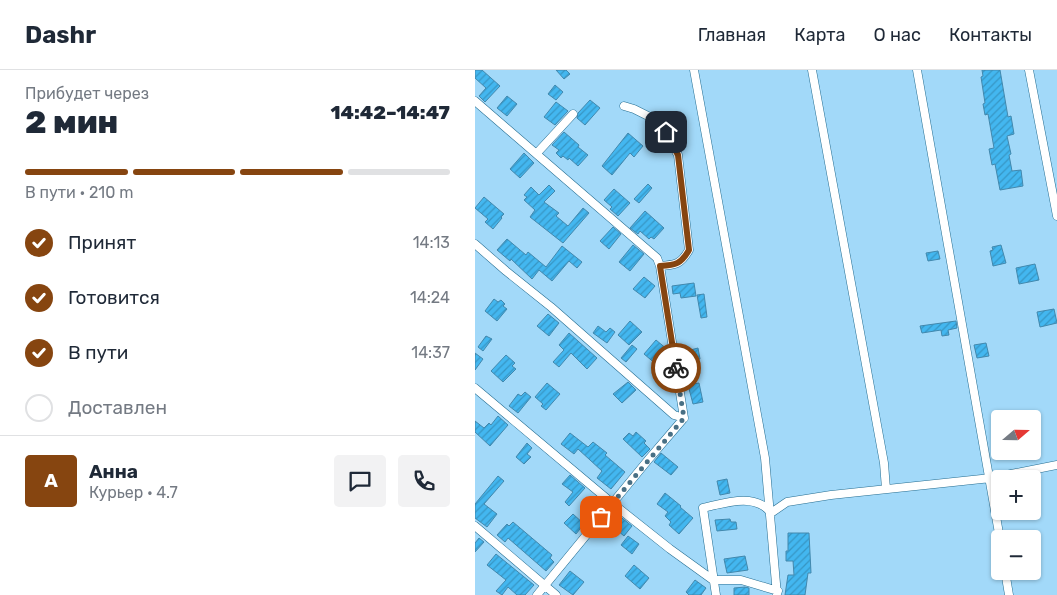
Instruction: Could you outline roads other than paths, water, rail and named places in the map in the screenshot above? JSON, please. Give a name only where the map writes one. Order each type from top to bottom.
[{"type":"street","points":[[475,388],[670,549],[713,580],[741,580],[778,593],[765,458],[694,70]]},
{"type":"street","points":[[812,70],[882,453],[886,489]]},
{"type":"street","points":[[771,513],[787,502],[831,495],[991,478],[917,70]]},
{"type":"street","points":[[1029,70],[1057,216]]},
{"type":"street","points":[[475,101],[657,258],[660,266],[684,418],[537,595]]},
{"type":"street","points":[[624,106],[652,118],[666,132],[678,155],[689,250],[683,260],[672,266],[660,266]]},
{"type":"street","points":[[537,154],[573,114]]},
{"type":"street","points":[[475,244],[674,414],[684,418]]},
{"type":"street","points":[[1032,470],[1057,465]]},
{"type":"street","points":[[716,595],[703,508],[746,500],[765,506],[771,513]]},
{"type":"street","points":[[475,526],[556,595]]},
{"type":"street","points":[[1006,580],[1009,595]]}]
